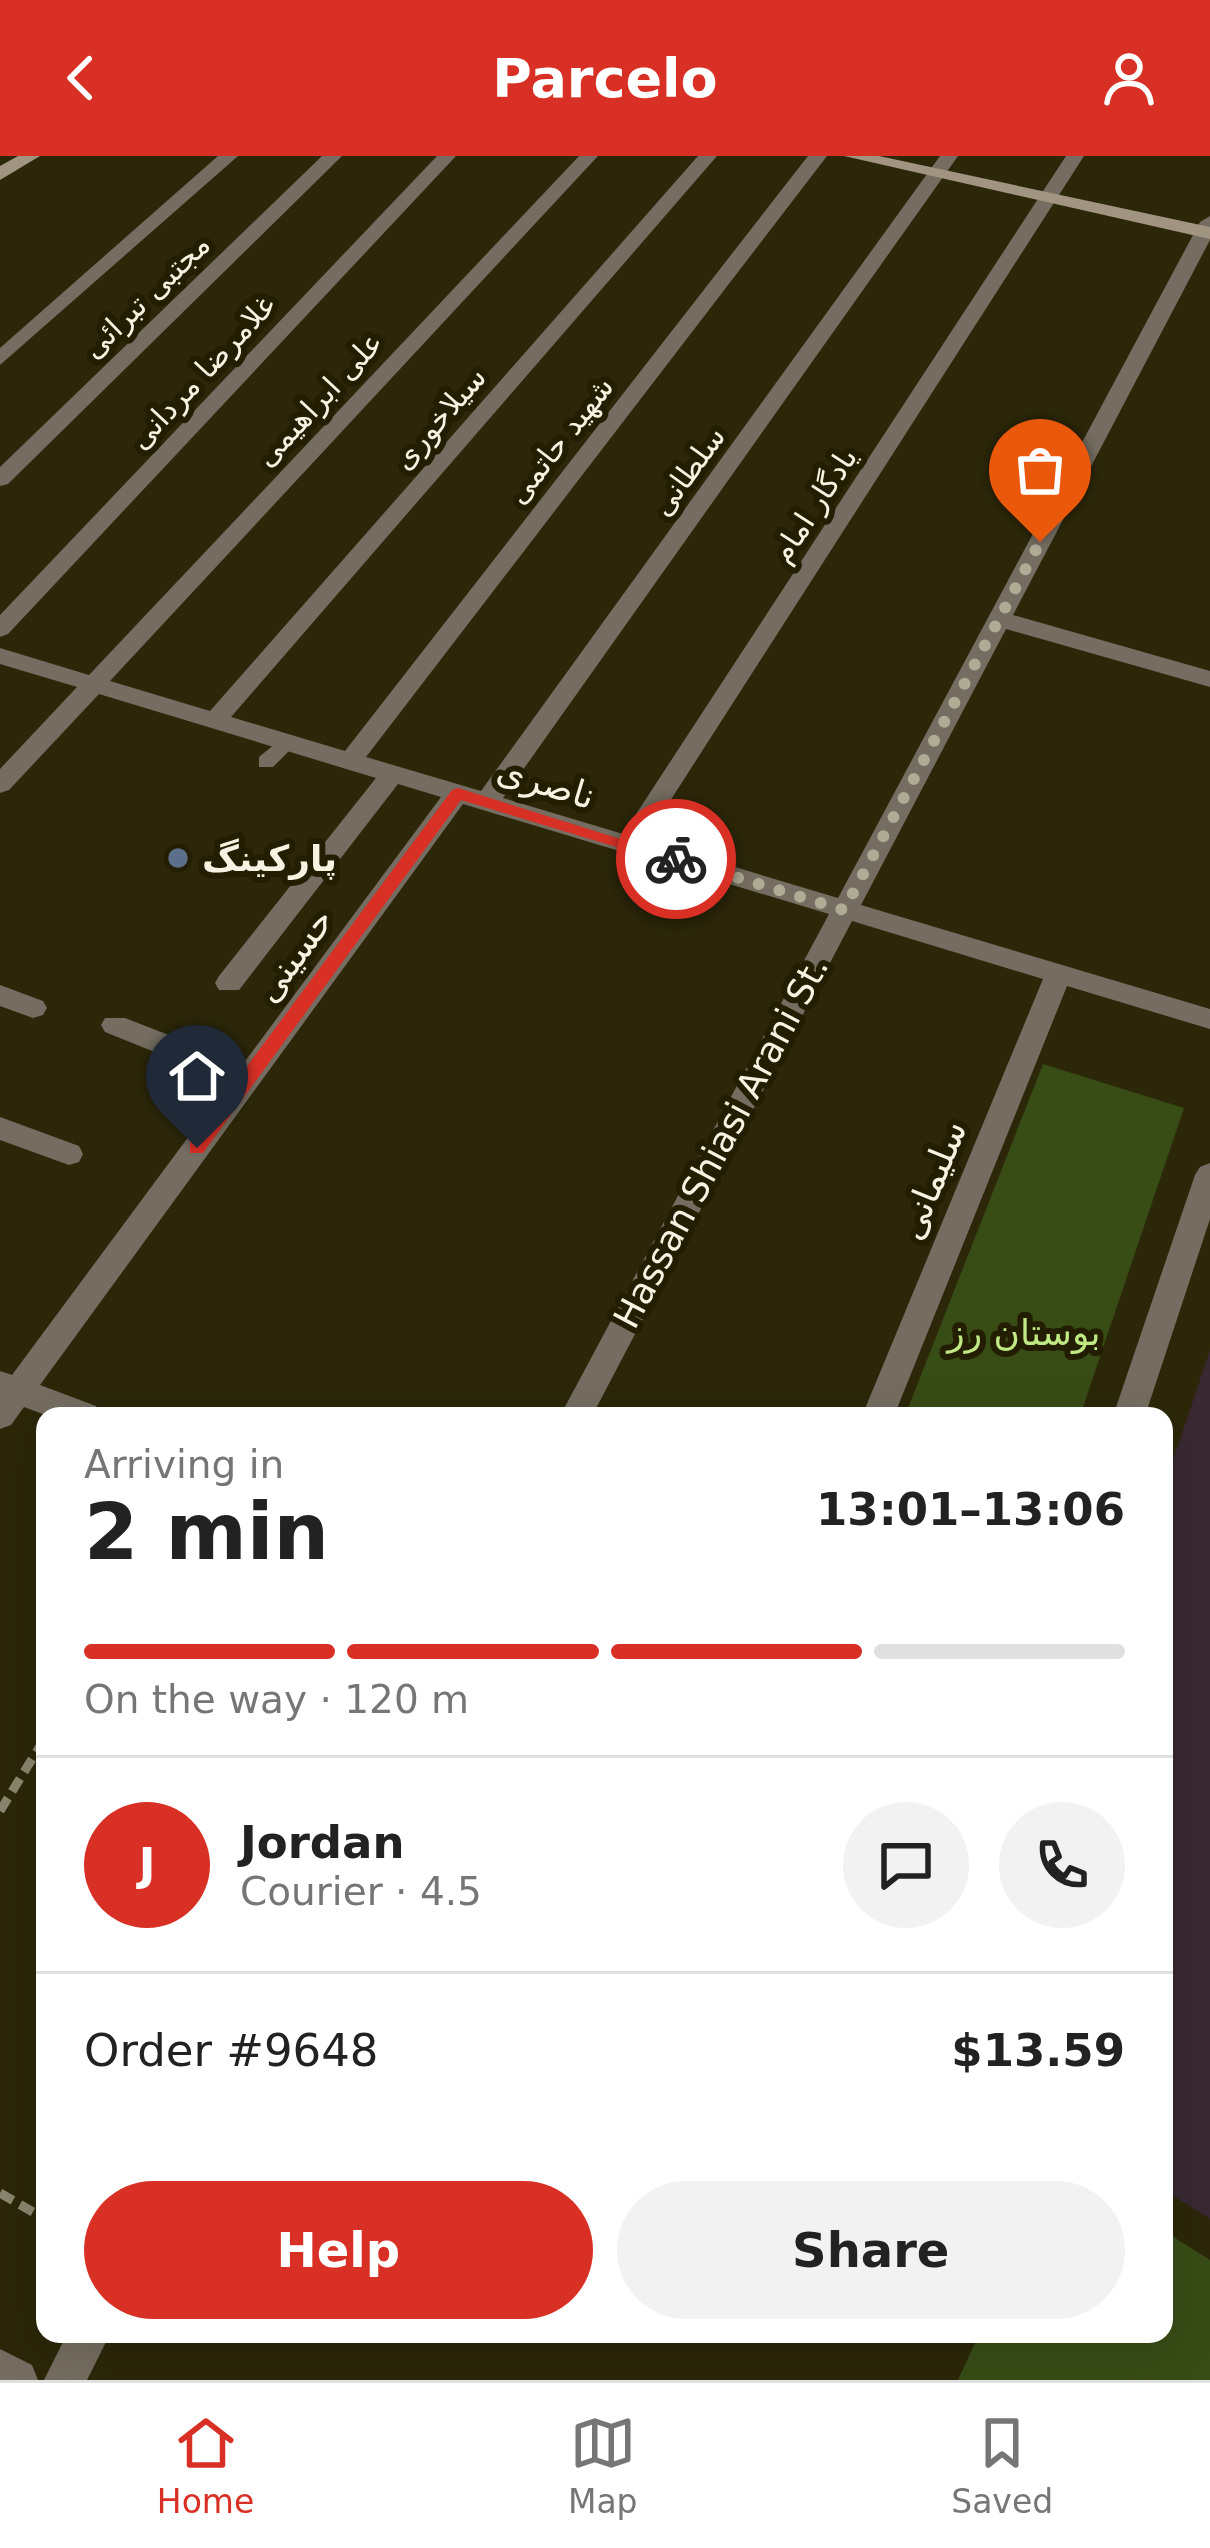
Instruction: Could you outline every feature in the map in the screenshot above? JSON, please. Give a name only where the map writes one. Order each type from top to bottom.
[{"type":"main road","points":[[0,174],[31,156]]},
{"type":"main road","points":[[853,156],[943,165],[1048,198],[1208,229]]},
{"type":"street","points":[[0,359],[230,156]]},
{"type":"street","name":"مجتبی تبرائی","points":[[0,479],[333,156]]},
{"type":"street","name":"غلامرضا مردانی","points":[[0,629],[447,156]]},
{"type":"street","name":"علی ابراهیمی","points":[[0,784],[589,156]]},
{"type":"street","name":"سیلاخوری","points":[[215,720],[708,156]]},
{"type":"street","name":"شهید حاتمی","points":[[350,761],[818,156]]},
{"type":"street","name":"یادگار امام","points":[[629,845],[1075,156]]},
{"type":"street","name":"سلطانی","points":[[488,802],[943,165]]},
{"type":"street","name":"Hassan Shiasi Arani St.","points":[[581,1407],[1208,229]]},
{"type":"street","points":[[999,619],[1210,679]]},
{"type":"street","name":"ناصری","points":[[0,656],[1210,1019]]},
{"type":"street","points":[[229,983],[392,774]]},
{"type":"street","name":"حسینی","points":[[6,1397],[458,794]]},
{"type":"street","name":"سلیمانی","points":[[882,1407],[1058,974]]},
{"type":"street","points":[[0,995],[33,1008]]},
{"type":"street","points":[[115,1025],[248,1078]]},
{"type":"street","points":[[0,1128],[69,1154]]},
{"type":"street","points":[[1132,1407],[1210,1175]]},
{"type":"street","points":[[6,1397],[48,1407]]},
{"type":"street","points":[[64,2380],[84,2343]]},
{"type":"street","points":[[0,2370],[17,2380]]},
{"type":"lane","points":[[266,762],[286,742]]},
{"type":"path","points":[[0,1811],[36,1753]]},
{"type":"path","points":[[0,2193],[36,2213]]},
{"type":"shaded area","points":[[1210,1350],[1210,2219],[1173,2196],[1173,1460]]},
{"type":"green space","name":"بوستان رز","points":[[1043,1064],[1184,1108],[1083,1407],[909,1407]]},
{"type":"green space","points":[[1173,2237],[1210,2260],[1210,2380],[958,2380],[975,2343],[1173,2343]]},
{"type":"way so far","points":[[676,859],[844,910],[1040,542]]},
{"type":"place","name":"پارکینگ","points":[[178,858]]},
{"type":"route","points":[[197,1148],[458,794],[676,859]]}]
